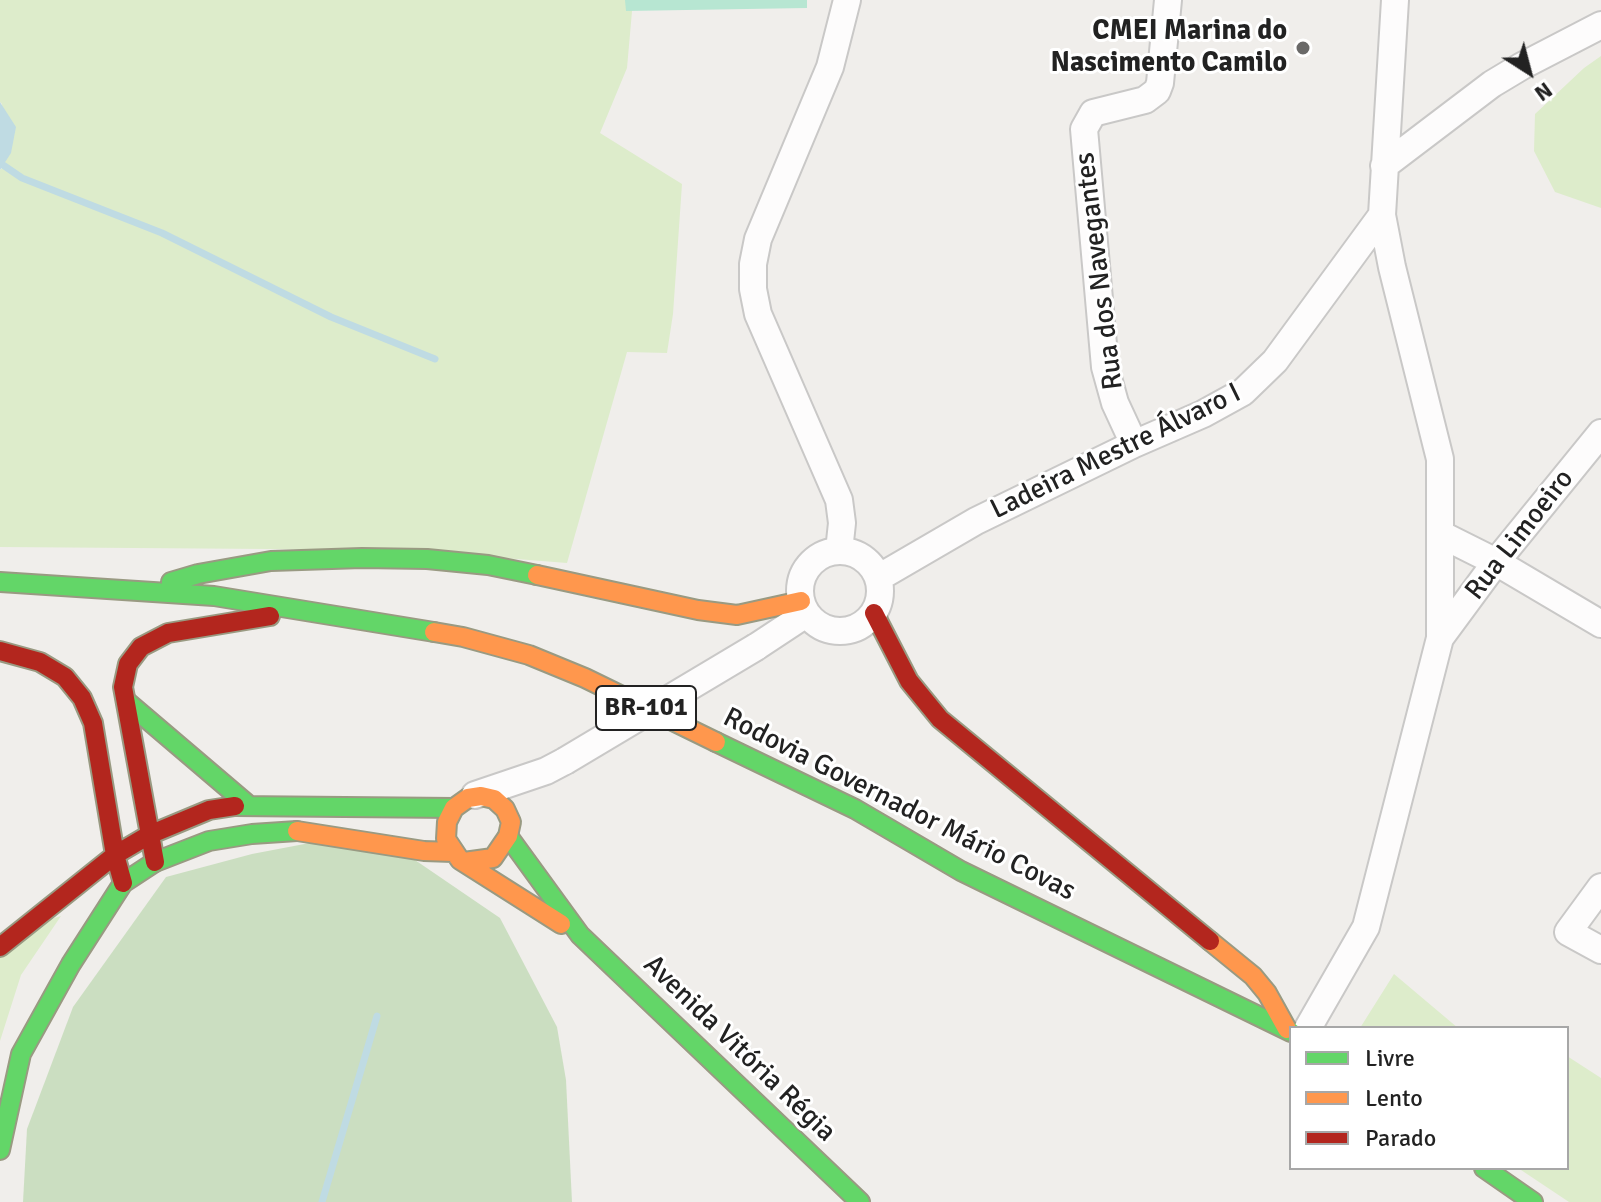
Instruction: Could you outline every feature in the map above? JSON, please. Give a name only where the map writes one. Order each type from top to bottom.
[{"type":"main road","points":[[147,590],[198,574],[271,561],[427,559],[488,565],[698,610],[737,615],[804,608]]},
{"type":"main road","name":"Rodovia Governador Mário Covas","points":[[0,582],[214,596],[463,637],[529,655],[585,678],[855,809],[961,871],[1289,1027]]},
{"type":"main road","points":[[155,862],[123,687],[128,664],[141,647],[168,633],[306,610]]},
{"type":"main road","points":[[874,613],[909,681],[940,719],[1253,976],[1292,1026]]},
{"type":"main road","points":[[0,651],[40,662],[65,677],[82,698],[93,723],[115,855],[123,883]]},
{"type":"main road","points":[[126,701],[247,804]]},
{"type":"main road","points":[[0,947],[115,855],[149,835],[209,810],[247,804],[461,803],[481,796],[494,799],[505,809],[510,829],[493,858],[485,861],[295,831],[209,841],[155,862],[123,883],[71,964],[21,1054],[0,1150]]},
{"type":"main road","points":[[458,857],[446,839],[447,822],[461,803]]},
{"type":"main road","name":"Avenida Vitória Régia","points":[[510,829],[580,935]]},
{"type":"main road","name":"Avenida Vitória Régia","points":[[458,857],[580,935],[860,1202]]},
{"type":"main road","points":[[0,1058],[21,1054]]},
{"type":"main road","points":[[1487,1170],[1533,1202]]},
{"type":"street","points":[[839,551],[842,523],[839,500],[758,314],[753,289],[753,264],[758,239],[830,67],[847,0]]},
{"type":"street","name":"Rua dos Navegantes","points":[[1134,444],[1115,403],[1105,367],[1084,129],[1093,113],[1145,100],[1157,91],[1168,0]]},
{"type":"street","points":[[1298,1026],[1366,927],[1440,638],[1440,459],[1382,215],[1395,0]]},
{"type":"street","points":[[1384,166],[1492,84],[1601,25]]},
{"type":"street","name":"Ladeira Mestre Álvaro I","points":[[878,578],[976,521],[1203,414],[1243,392],[1275,361],[1382,215]]},
{"type":"street","name":"Rua Limoeiro","points":[[1440,638],[1496,562],[1601,433]]},
{"type":"street","points":[[1442,535],[1496,562],[1601,624]]},
{"type":"street","points":[[839,551],[861,557],[872,566],[878,578],[879,600],[874,613],[859,626],[837,631],[823,628],[804,608],[801,580],[814,560],[827,553],[839,551]]},
{"type":"street","points":[[461,803],[556,766],[756,647],[804,608]]},
{"type":"street","points":[[510,829],[556,766]]},
{"type":"street","points":[[1601,887],[1568,932],[1601,950]]},
{"type":"green space","points":[[0,0],[633,0],[627,68],[600,133],[682,184],[673,314],[667,353],[627,352],[567,563],[403,550],[0,547],[0,170],[5,165],[0,102]]},
{"type":"green space","points":[[625,0],[807,0],[807,8],[626,11]]},
{"type":"green space","points":[[1601,56],[1601,208],[1555,192],[1534,151],[1535,114]]},
{"type":"green space","points":[[315,842],[415,860],[500,918],[557,1027],[566,1080],[572,1202],[23,1202],[27,1129],[73,1007],[166,877],[252,854]]},
{"type":"green space","points":[[61,916],[21,975],[0,1041],[0,935]]},
{"type":"green space","points":[[1394,974],[1456,1026],[1361,1026]]},
{"type":"green space","points":[[1569,1057],[1601,1078],[1601,1202],[1569,1202],[1521,1170],[1569,1170]]},
{"type":"water","points":[[0,102],[16,127],[11,153],[0,170]]},
{"type":"waterway","points":[[0,163],[22,178],[162,233],[331,317],[435,359]]},
{"type":"waterway","points":[[322,1202],[377,1016]]},
{"type":"traffic: fast","points":[[171,582],[271,561],[362,558],[427,559],[488,565],[537,575]]},
{"type":"traffic: fast","points":[[0,582],[214,596],[434,632]]},
{"type":"traffic: fast","points":[[126,701],[247,804]]},
{"type":"traffic: fast","points":[[716,742],[855,809],[961,871],[1289,1031]]},
{"type":"traffic: fast","points":[[235,806],[454,808]]},
{"type":"traffic: fast","points":[[0,1150],[21,1054],[71,964],[123,883],[155,862],[209,841],[297,831]]},
{"type":"traffic: fast","points":[[508,836],[580,935],[860,1202]]},
{"type":"traffic: fast","points":[[1487,1170],[1533,1202]]},
{"type":"traffic: slow","points":[[537,575],[698,610],[737,615],[801,601]]},
{"type":"traffic: slow","points":[[434,632],[529,655],[585,678],[716,742]]},
{"type":"traffic: slow","points":[[464,862],[493,858],[508,836],[511,822],[505,809],[494,799],[481,796],[468,798],[454,808],[447,822],[446,839],[460,860],[561,924]]},
{"type":"traffic: slow","points":[[297,831],[424,851],[453,852]]},
{"type":"traffic: slow","points":[[1210,941],[1253,976],[1267,993],[1287,1029]]},
{"type":"traffic: jam","points":[[874,613],[909,681],[940,719],[1210,941]]},
{"type":"traffic: jam","points":[[155,862],[123,687],[128,664],[141,647],[168,633],[270,616]]},
{"type":"traffic: jam","points":[[0,651],[40,662],[65,677],[82,698],[93,723],[115,855],[123,883]]},
{"type":"traffic: jam","points":[[0,947],[115,855],[149,835],[209,810],[235,806]]},
{"type":"place","name":"CMEI Marina do Nascimento Camilo","points":[[1303,48]]}]
